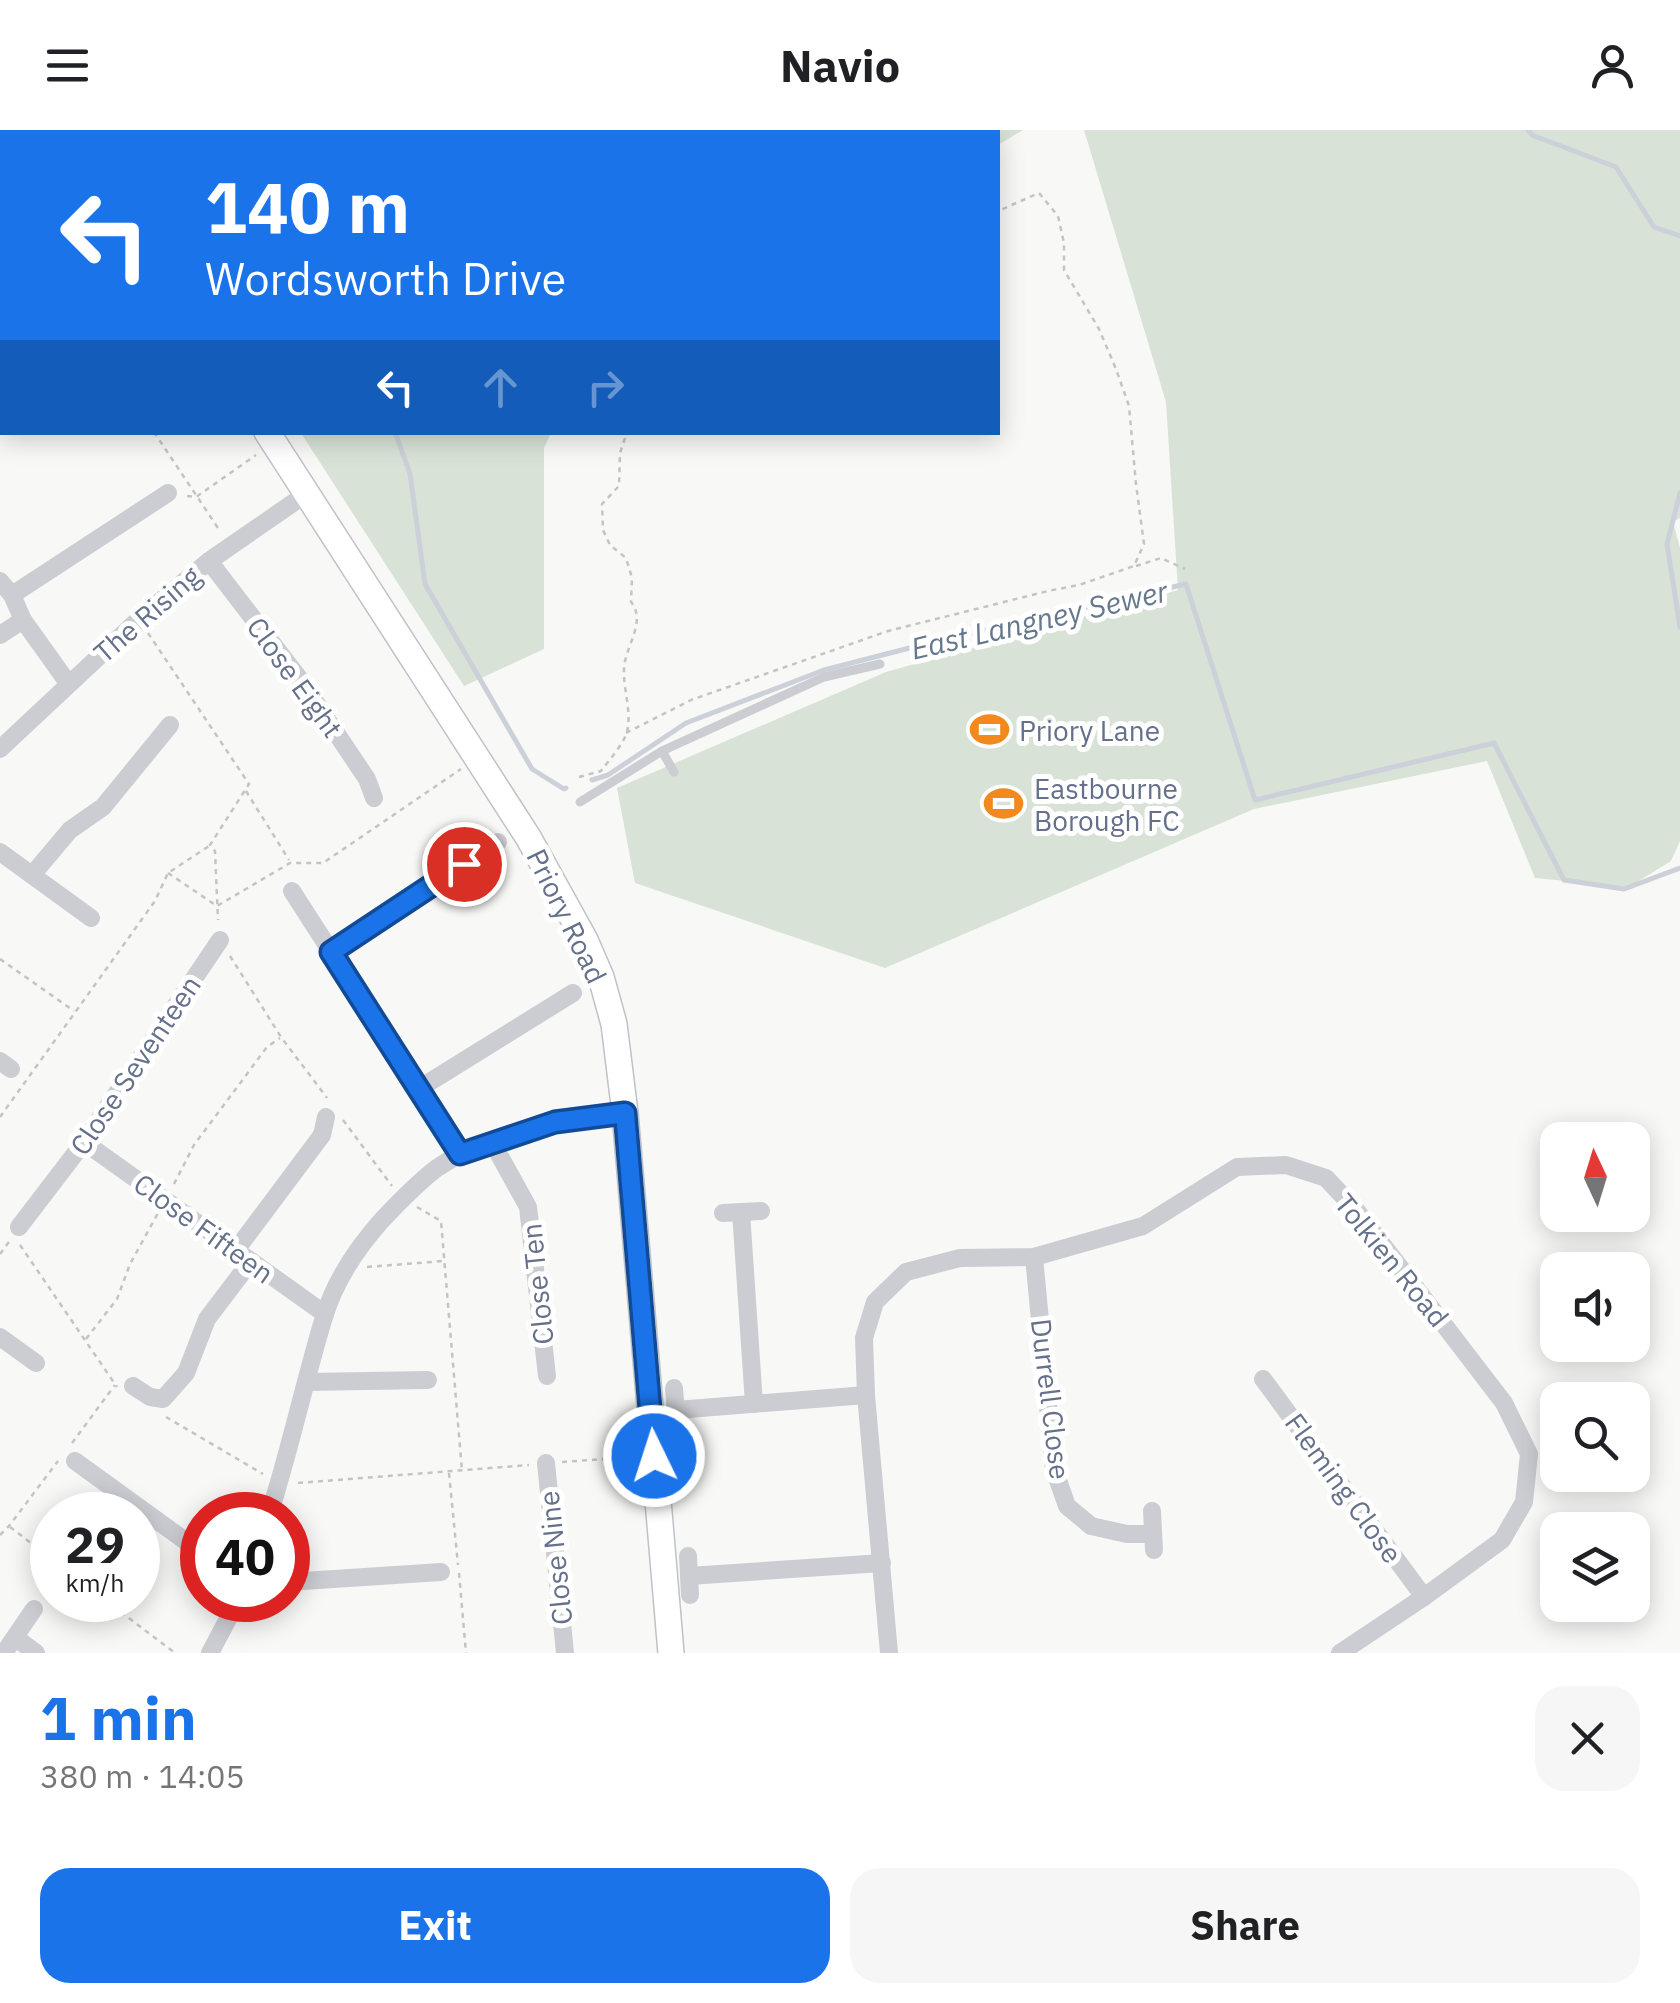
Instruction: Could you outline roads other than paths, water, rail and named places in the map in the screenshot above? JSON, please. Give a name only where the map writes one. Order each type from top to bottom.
[{"type":"street","name":"Priory Road","points":[[270,438],[528,838],[595,965],[614,1024],[625,1113],[671,1653]]},
{"type":"street","points":[[68,683],[23,620],[6,588],[168,493]]},
{"type":"street","name":"The Rising","points":[[0,748],[139,619],[209,562],[306,494]]},
{"type":"street","name":"Close Eight","points":[[209,562],[302,682],[367,780],[374,798]]},
{"type":"street","points":[[0,635],[23,620]]},
{"type":"street","points":[[32,875],[70,830],[103,807],[170,725]]},
{"type":"street","points":[[331,952],[498,842]]},
{"type":"street","points":[[0,852],[91,918]]},
{"type":"street","points":[[292,891],[460,1154]]},
{"type":"street","name":"Close Seventeen","points":[[19,1227],[84,1142],[220,940]]},
{"type":"street","points":[[420,1088],[573,993]]},
{"type":"street","points":[[276,1492],[324,1314],[345,1269],[366,1238],[402,1198],[460,1154],[555,1122],[625,1113]]},
{"type":"street","points":[[132,1386],[150,1397],[163,1399],[187,1383],[186,1374],[207,1319],[324,1126],[341,1140]]},
{"type":"street","name":"Close Fifteen","points":[[84,1142],[324,1314]]},
{"type":"street","name":"Close Ten","points":[[492,1142],[528,1207],[547,1376]]},
{"type":"street","name":"Tolkien Road","points":[[889,1653],[866,1395],[864,1338],[875,1302],[906,1272],[960,1258],[1034,1257],[1143,1226],[1237,1167],[1286,1165],[1326,1178],[1356,1210],[1504,1403],[1529,1454],[1524,1502],[1502,1540],[1424,1597]]},
{"type":"street","points":[[48,1189],[64,1202]]},
{"type":"street","points":[[754,1404],[732,1213],[761,1211]]},
{"type":"street","name":"Durrell Close","points":[[1034,1257],[1054,1469],[1067,1506],[1091,1526],[1154,1541],[1152,1511]]},
{"type":"street","points":[[0,1336],[36,1363]]},
{"type":"street","name":"Fleming Close","points":[[1263,1379],[1424,1597]]},
{"type":"street","points":[[307,1382],[428,1380]]},
{"type":"street","points":[[674,1388],[677,1418],[754,1404],[866,1395]]},
{"type":"street","points":[[76,1462],[180,1537]]},
{"type":"street","name":"Close Nine","points":[[546,1463],[565,1653]]},
{"type":"street","points":[[688,1556],[690,1586],[882,1563]]},
{"type":"street","points":[[310,1581],[441,1572]]},
{"type":"street","points":[[1340,1653],[1424,1597]]},
{"type":"street","points":[[30,1615],[10,1645],[36,1653]]},
{"type":"street","points":[[210,1653],[226,1622]]},
{"type":"street","points":[[654,1653],[671,1653]]},
{"type":"lane","points":[[580,802],[662,751],[824,677],[880,664]]},
{"type":"lane","points":[[662,751],[674,772]]},
{"type":"waterway","points":[[1528,130],[1532,135],[1616,167],[1654,227],[1680,236]]},
{"type":"waterway","name":"East Langney Sewer","points":[[396,435],[410,474],[425,584],[532,769],[566,788]]},
{"type":"waterway","name":"East Langney Sewer","points":[[1680,493],[1667,544],[1680,627]]},
{"type":"waterway","name":"East Langney Sewer","points":[[592,780],[608,775],[686,723],[824,670],[1186,584],[1255,800],[1494,743],[1564,880],[1624,889],[1680,868]]},
{"type":"place","name":"Priory Lane","points":[[989,730]]},
{"type":"place","name":"Eastbourne Borough FC","points":[[1004,804]]}]
